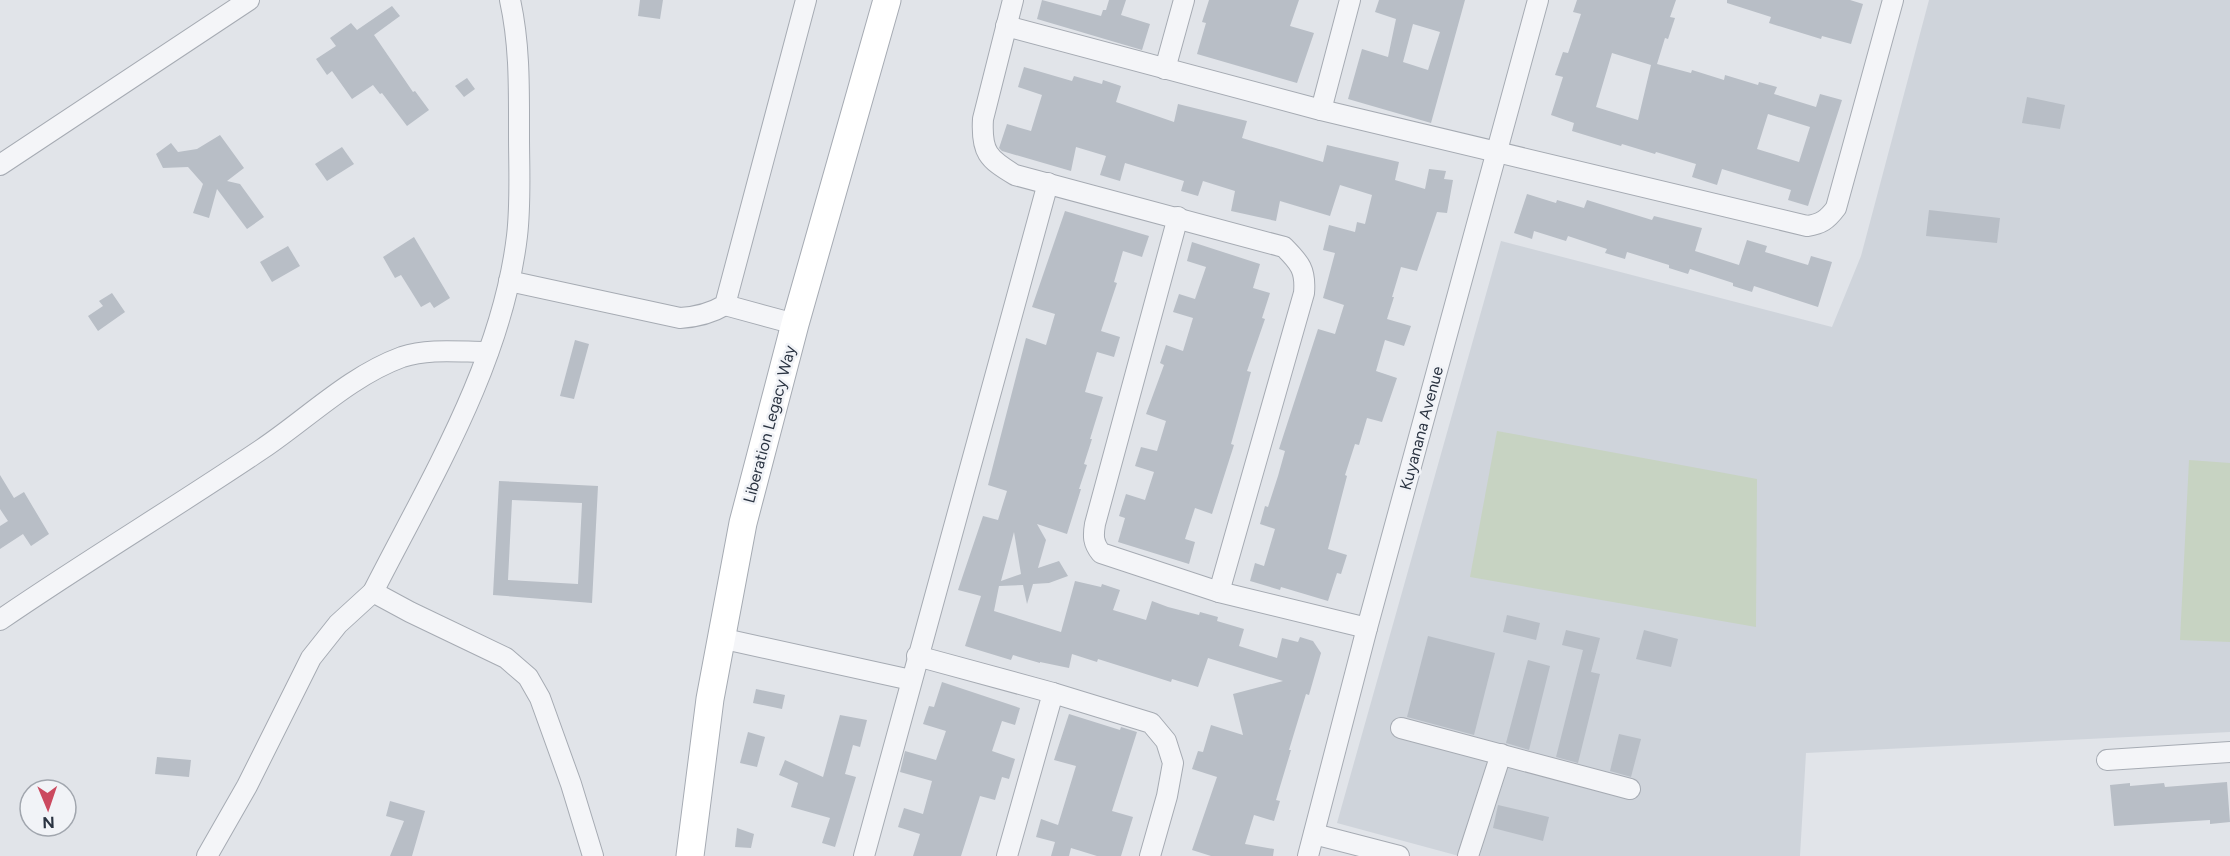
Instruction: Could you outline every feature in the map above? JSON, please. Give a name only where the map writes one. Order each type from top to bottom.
[{"type":"main road","name":"Liberation Legacy Way","points":[[690,856],[710,699],[743,523],[795,324],[887,0]]},
{"type":"street","points":[[0,165],[249,0]]},
{"type":"street","points":[[207,856],[247,786],[311,658],[338,624],[373,592],[466,411],[488,352],[509,281],[517,237],[520,200],[519,62],[510,0]]},
{"type":"street","points":[[509,281],[680,318],[712,313],[725,305],[806,0]]},
{"type":"street","points":[[1013,0],[983,119],[982,135],[986,153],[996,164],[1015,175],[1284,247],[1299,263],[1305,279],[1304,293],[1219,591]]},
{"type":"street","points":[[1165,69],[1184,0]]},
{"type":"street","points":[[1321,110],[1350,0]]},
{"type":"street","name":"Kuyanana Avenue","points":[[1308,856],[1367,628],[1538,0]]},
{"type":"street","points":[[1006,26],[1321,110],[1807,226],[1820,225],[1836,208],[1893,0]]},
{"type":"street","points":[[864,856],[1048,183]]},
{"type":"street","points":[[1178,217],[1093,536],[1095,544],[1101,553],[1219,591],[1367,628]]},
{"type":"street","points":[[725,305],[795,324]]},
{"type":"street","points":[[0,620],[263,448],[368,374],[405,356],[427,352],[488,352]]},
{"type":"street","points":[[373,592],[506,658],[528,677],[540,698],[571,784],[593,856]]},
{"type":"street","points":[[720,638],[911,680]]},
{"type":"street","points":[[917,656],[1053,693],[1151,723],[1166,741],[1173,763],[1167,796],[1150,856]]},
{"type":"street","points":[[1007,856],[1053,693]]},
{"type":"street","points":[[1401,728],[1630,789]]},
{"type":"street","points":[[2107,760],[2230,752]]},
{"type":"street","points":[[1468,856],[1501,754]]},
{"type":"street","points":[[1314,834],[1399,856]]},
{"type":"shaded area","points":[[1929,0],[2230,0],[2230,732],[1806,753],[1800,856],[1459,856],[1337,823],[1501,241],[1832,327],[1861,256]]},
{"type":"green space","points":[[1497,431],[1757,479],[1756,627],[1470,577]]},
{"type":"green space","points":[[2189,460],[2230,463],[2230,642],[2180,640]]},
{"type":"building","points":[[640,0],[663,0],[660,19],[638,16]]},
{"type":"building","points":[[1042,0],[1101,16],[1109,0],[1126,0],[1121,15],[1150,24],[1142,50],[1037,19]]},
{"type":"building","points":[[1209,0],[1299,0],[1290,26],[1314,33],[1297,83],[1197,54],[1206,23],[1202,22]]},
{"type":"building","points":[[1379,0],[1465,0],[1431,123],[1348,99],[1362,49],[1388,57],[1396,19],[1375,12]],"holes":[[[1413,24],[1440,32],[1428,70],[1403,62]]]},
{"type":"building","points":[[1577,0],[1676,0],[1670,17],[1675,18],[1668,39],[1665,38],[1657,64],[1691,73],[1692,70],[1724,80],[1725,75],[1758,85],[1759,82],[1777,87],[1774,94],[1816,107],[1820,94],[1842,100],[1808,206],[1788,200],[1791,190],[1722,169],[1717,185],[1692,177],[1696,164],[1656,152],[1655,154],[1622,144],[1621,146],[1572,131],[1574,123],[1551,115],[1563,77],[1555,75],[1563,52],[1568,53],[1581,14],[1573,12]],"holes":[[[1612,53],[1651,65],[1638,120],[1596,107]],[[1768,114],[1810,127],[1799,162],[1757,149]]]},
{"type":"building","points":[[1727,0],[1850,0],[1863,4],[1851,44],[1822,36],[1821,39],[1769,23],[1771,17],[1727,3]]},
{"type":"building","points":[[392,6],[400,16],[374,35],[413,92],[415,91],[429,110],[407,126],[382,93],[380,94],[373,85],[352,99],[332,71],[327,75],[316,59],[336,46],[330,38],[351,23],[357,30]]},
{"type":"building","points":[[1024,67],[1072,81],[1074,76],[1102,84],[1103,80],[1121,86],[1116,102],[1174,122],[1178,104],[1247,121],[1242,138],[1323,162],[1327,145],[1399,162],[1395,180],[1425,189],[1429,169],[1446,171],[1444,179],[1453,180],[1447,213],[1437,212],[1417,271],[1401,267],[1392,297],[1394,297],[1387,319],[1411,326],[1404,346],[1385,340],[1376,371],[1397,378],[1382,422],[1367,418],[1359,445],[1355,444],[1345,475],[1347,476],[1328,549],[1347,555],[1341,574],[1337,573],[1328,601],[1281,587],[1280,590],[1250,581],[1255,563],[1264,566],[1275,529],[1260,524],[1278,476],[1285,451],[1279,449],[1318,329],[1335,334],[1344,305],[1323,298],[1335,253],[1323,250],[1329,225],[1355,232],[1357,222],[1365,224],[1372,195],[1340,185],[1330,216],[1280,201],[1276,221],[1231,211],[1235,191],[1203,181],[1198,196],[1181,191],[1184,181],[1125,163],[1120,181],[1100,175],[1106,156],[1076,147],[1071,171],[1002,151],[999,148],[1007,124],[1031,131],[1042,95],[1018,87]]},
{"type":"building","points":[[467,78],[475,89],[464,97],[455,86]]},
{"type":"building","points":[[2027,97],[2065,105],[2060,129],[2022,123]]},
{"type":"building","points":[[220,135],[244,168],[227,181],[240,184],[264,217],[247,229],[217,189],[209,218],[193,213],[203,184],[188,167],[163,168],[156,154],[171,143],[178,152],[197,149]]},
{"type":"building","points":[[342,147],[354,164],[327,181],[315,164]]},
{"type":"building","points":[[1527,194],[1556,203],[1557,200],[1584,208],[1587,200],[1652,220],[1654,216],[1702,228],[1695,251],[1739,265],[1747,240],[1767,246],[1765,252],[1808,265],[1811,256],[1832,262],[1818,307],[1754,286],[1752,292],[1733,286],[1733,283],[1690,269],[1688,274],[1669,268],[1669,265],[1627,252],[1625,259],[1605,253],[1607,249],[1568,236],[1566,241],[1534,231],[1532,239],[1514,233]]},
{"type":"building","points":[[1929,210],[2000,218],[1997,243],[1926,236]]},
{"type":"building","points":[[1065,211],[1149,236],[1142,257],[1123,251],[1114,282],[1117,283],[1101,331],[1120,337],[1114,357],[1097,352],[1085,392],[1103,397],[1084,464],[1087,465],[1079,489],[1081,489],[1067,534],[1037,524],[1046,540],[1038,568],[1059,561],[1068,576],[1049,583],[1033,584],[1027,604],[1023,585],[999,586],[994,611],[1061,632],[1075,581],[1101,587],[1102,584],[1120,590],[1113,610],[1146,620],[1152,601],[1199,615],[1200,612],[1218,617],[1217,621],[1244,629],[1239,646],[1277,658],[1282,638],[1298,642],[1300,637],[1313,641],[1321,653],[1289,750],[1291,750],[1276,800],[1280,801],[1274,821],[1254,815],[1245,844],[1274,849],[1273,856],[1211,856],[1192,850],[1217,777],[1192,769],[1198,751],[1203,752],[1211,725],[1243,735],[1233,694],[1283,681],[1208,658],[1198,687],[1172,679],[1171,682],[1098,659],[1097,662],[1072,654],[1069,668],[1013,655],[1011,660],[965,646],[981,596],[958,590],[983,516],[998,520],[1007,491],[988,485],[1026,338],[1046,345],[1055,314],[1032,307]],"holes":[[[1014,532],[1021,574],[1001,581]]]},
{"type":"building","points":[[414,237],[450,298],[434,308],[430,302],[421,307],[401,275],[395,278],[383,257]]},
{"type":"building","points":[[1192,242],[1260,264],[1253,288],[1270,293],[1262,318],[1265,319],[1247,371],[1251,372],[1231,444],[1234,445],[1212,514],[1195,508],[1185,539],[1195,542],[1189,564],[1118,542],[1125,518],[1119,516],[1126,494],[1145,500],[1154,472],[1135,466],[1141,447],[1157,451],[1166,421],[1146,414],[1164,365],[1160,363],[1166,345],[1183,351],[1193,318],[1173,312],[1179,294],[1195,299],[1206,267],[1187,261]]},
{"type":"building","points":[[288,246],[300,266],[272,282],[260,262]]},
{"type":"building","points":[[112,293],[125,312],[98,331],[88,316],[103,306],[99,301]]},
{"type":"building","points":[[575,340],[589,344],[574,399],[560,396]]},
{"type":"building","points":[[0,475],[14,498],[24,492],[49,534],[31,546],[23,534],[0,549],[0,526],[8,521],[0,509]]},
{"type":"building","points":[[499,481],[598,486],[592,603],[493,595]],"holes":[[[512,500],[582,503],[578,584],[508,580]]]},
{"type":"building","points":[[1507,615],[1540,623],[1536,640],[1503,632]]},
{"type":"building","points":[[1566,630],[1600,638],[1591,672],[1600,674],[1578,763],[1556,757],[1583,650],[1562,645]]},
{"type":"building","points":[[1644,630],[1678,639],[1671,667],[1636,659]]},
{"type":"building","points":[[1428,636],[1495,653],[1474,735],[1407,717]]},
{"type":"building","points":[[1528,660],[1550,666],[1529,750],[1506,743]]},
{"type":"building","points":[[942,682],[1020,708],[1015,725],[1002,721],[992,751],[1015,759],[1009,779],[1002,777],[995,800],[980,796],[961,856],[913,856],[920,834],[898,827],[904,808],[923,814],[932,781],[900,772],[905,751],[936,760],[946,731],[923,724],[929,706],[934,707]]},
{"type":"building","points":[[756,689],[785,695],[782,709],[753,703]]},
{"type":"building","points":[[1069,714],[1120,730],[1121,727],[1137,732],[1112,811],[1133,817],[1121,856],[1097,856],[1071,848],[1069,856],[1051,856],[1055,842],[1036,837],[1041,819],[1058,825],[1076,766],[1054,760]]},
{"type":"building","points":[[840,715],[867,720],[860,747],[853,745],[845,774],[856,777],[835,847],[822,843],[830,818],[791,807],[798,783],[779,775],[785,760],[823,777]]},
{"type":"building","points":[[748,732],[765,737],[757,767],[740,763]]},
{"type":"building","points":[[1619,734],[1641,739],[1631,777],[1610,771]]},
{"type":"building","points":[[157,757],[191,760],[189,777],[155,774]]},
{"type":"building","points":[[2227,782],[2230,822],[2210,824],[2210,820],[2114,826],[2110,785],[2164,783],[2165,787]]},
{"type":"building","points":[[390,801],[425,811],[412,856],[390,856],[404,821],[386,816]]},
{"type":"building","points":[[1498,805],[1549,817],[1543,841],[1493,828]]},
{"type":"building","points":[[737,828],[754,834],[751,848],[735,847]]}]
